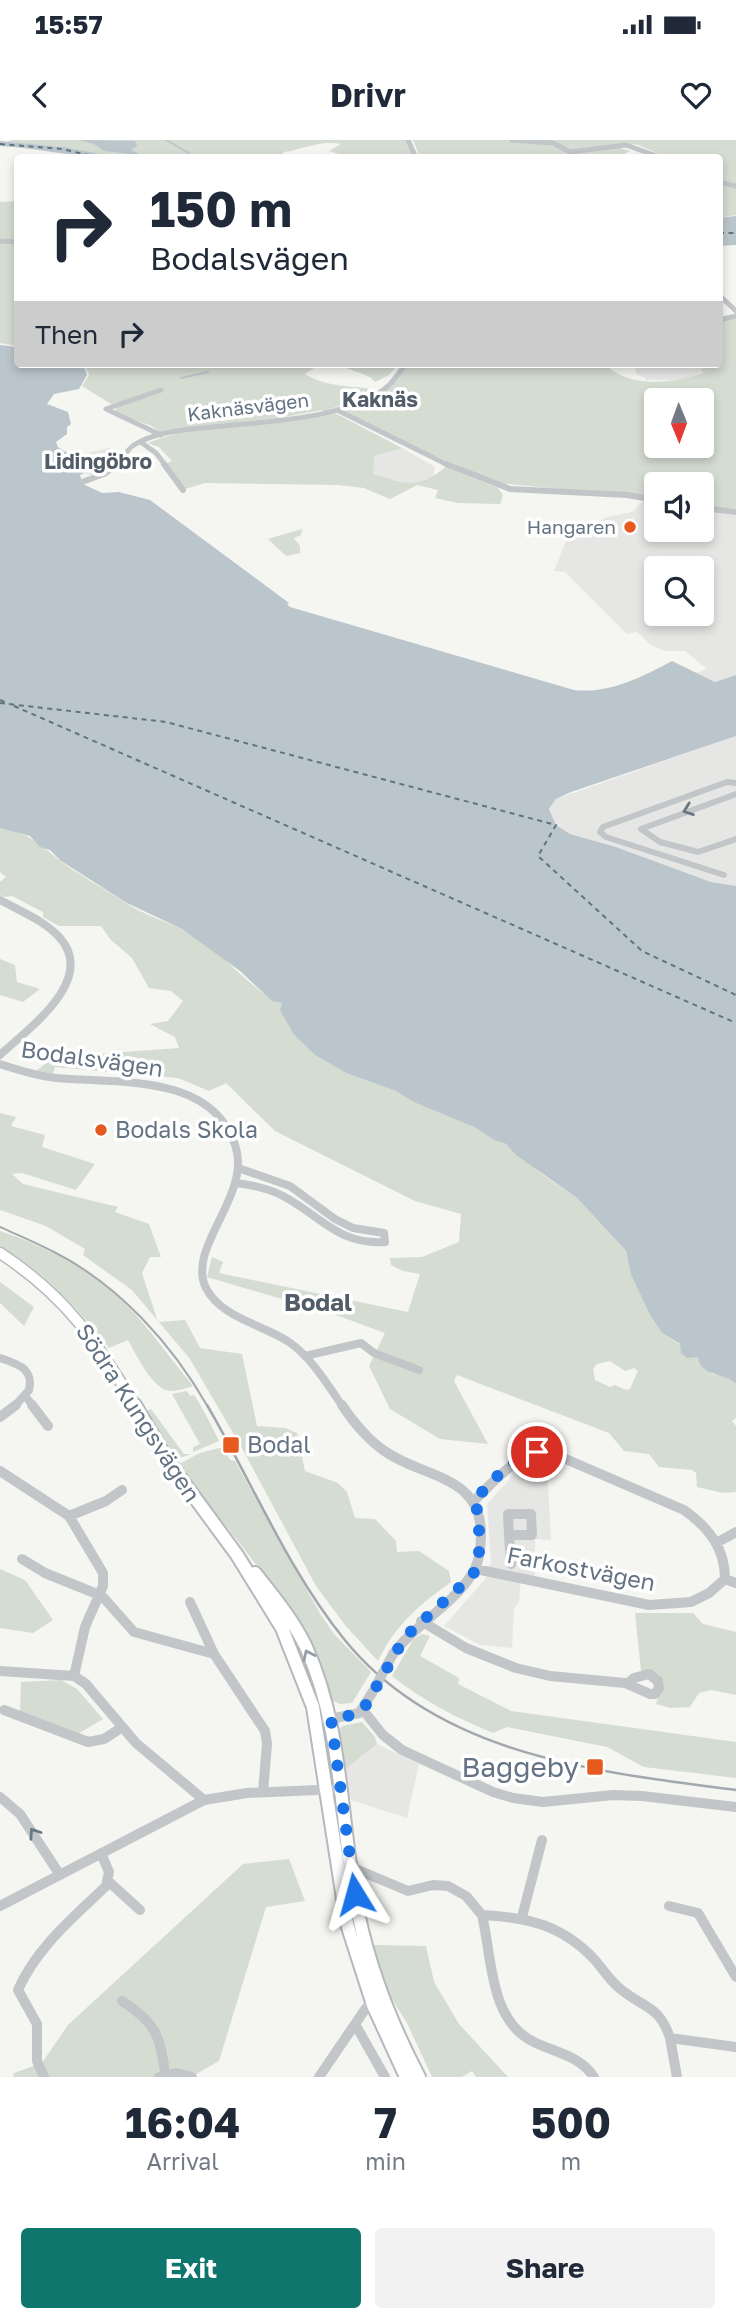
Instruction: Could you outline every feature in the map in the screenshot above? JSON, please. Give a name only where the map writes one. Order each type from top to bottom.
[{"type":"main road","name":"Södra Kungsvägen","points":[[0,1253],[46,1288],[84,1328],[111,1365],[187,1490],[237,1555],[282,1628],[297,1660],[316,1721],[351,1867],[360,1921],[383,1999],[403,2048],[419,2077]]},
{"type":"main road","name":"Södra Kungsvägen","points":[[237,1555],[265,1584],[293,1623],[309,1656],[331,1719],[334,1790],[347,1924],[373,2005],[406,2077]]},
{"type":"street","points":[[512,140],[553,144],[570,152],[626,145],[651,154]]},
{"type":"street","name":"Kaknäsvägen","points":[[82,482],[116,467],[129,449],[161,435],[337,410],[383,389],[402,368]]},
{"type":"street","name":"Kaknäsvägen","points":[[161,390],[106,409],[161,435]]},
{"type":"street","points":[[337,410],[447,465],[510,489],[644,498]]},
{"type":"street","points":[[142,443],[156,453],[183,490]]},
{"type":"street","points":[[714,509],[736,512]]},
{"type":"street","points":[[724,875],[606,837],[600,829],[727,782],[736,783]]},
{"type":"street","points":[[736,794],[644,827],[642,831],[649,837],[694,851],[708,850],[736,839]]},
{"type":"street","points":[[0,900],[54,929],[68,947],[72,965],[68,984],[56,1001],[0,1055]]},
{"type":"street","name":"Bodalsvägen","points":[[0,1065],[45,1077],[157,1086],[189,1096],[211,1108],[227,1127],[236,1147],[238,1168],[236,1183],[203,1261],[201,1269],[205,1287],[215,1300],[230,1311],[285,1340],[305,1356],[352,1421],[372,1442],[400,1461],[460,1488],[474,1500]]},
{"type":"street","points":[[236,1183],[253,1185],[279,1194],[327,1229],[346,1239],[369,1243],[385,1242],[384,1233],[361,1230],[340,1222],[290,1186],[238,1168]]},
{"type":"street","points":[[305,1356],[361,1343],[374,1353],[419,1370]]},
{"type":"street","points":[[0,1358],[18,1363],[29,1372],[31,1386],[26,1398],[0,1417]]},
{"type":"street","points":[[26,1398],[48,1426]]},
{"type":"street","points":[[316,1721],[353,1715],[363,1710],[393,1654],[421,1621],[469,1581],[476,1569],[480,1538],[474,1500],[523,1456],[537,1452],[554,1454],[684,1510],[701,1522],[718,1542],[723,1553],[725,1580],[736,1583]]},
{"type":"street","points":[[0,1471],[69,1516],[103,1573],[105,1580],[102,1596],[88,1617],[74,1675]]},
{"type":"street","points":[[69,1516],[106,1502],[122,1490]]},
{"type":"street","points":[[718,1542],[736,1532]]},
{"type":"street","points":[[509,1535],[511,1564]]},
{"type":"street","points":[[22,1559],[45,1573],[102,1596],[134,1632],[214,1654]]},
{"type":"street","name":"Farkostvägen","points":[[476,1569],[642,1604],[696,1601],[725,1580]]},
{"type":"street","points":[[190,1602],[192,1614],[211,1640],[214,1654],[265,1731],[267,1744],[263,1792]]},
{"type":"street","points":[[421,1621],[452,1641],[518,1669],[551,1676],[628,1684]]},
{"type":"street","points":[[0,1671],[74,1675],[86,1684],[121,1728],[204,1800]]},
{"type":"street","points":[[4,1710],[88,1742],[104,1739],[121,1728]]},
{"type":"street","points":[[363,1710],[383,1735],[402,1750],[492,1792],[513,1798],[544,1802],[603,1796],[642,1796],[736,1807]]},
{"type":"street","points":[[0,1906],[204,1800],[263,1792],[334,1790]]},
{"type":"street","points":[[0,1797],[20,1814],[60,1875]]},
{"type":"street","points":[[522,1917],[542,1840]]},
{"type":"street","points":[[44,2077],[35,2061],[38,2032],[36,2020],[18,1990],[44,1947],[99,1894],[108,1881],[107,1867],[101,1853]]},
{"type":"street","points":[[351,1867],[408,1891],[433,1885],[448,1886],[466,1896],[482,1915],[502,2006],[517,2031],[539,2046],[572,2057],[591,2070],[594,2077]]},
{"type":"street","points":[[108,1881],[140,1910]]},
{"type":"street","points":[[669,1906],[698,1913],[736,1977]]},
{"type":"street","points":[[482,1915],[538,1920],[579,1943],[617,1987],[631,1997],[651,2005],[665,2018],[677,2077]]},
{"type":"street","points":[[122,2001],[156,2028],[162,2043],[162,2076],[185,2074],[192,2077]]},
{"type":"street","points":[[319,2077],[366,2008],[373,2005]]},
{"type":"street","points":[[355,2024],[385,2077]]},
{"type":"street","points":[[670,2038],[736,2047]]},
{"type":"shaded area","points":[[79,140],[135,141],[137,146],[131,150],[139,154],[104,151],[94,144]]},
{"type":"shaded area","points":[[406,140],[413,154],[339,154],[329,151],[341,144],[326,143],[282,154],[96,154],[64,147],[8,142]]},
{"type":"shaded area","points":[[413,140],[736,140],[736,215],[723,217],[723,154],[659,154],[638,145],[622,143],[620,148],[630,151],[624,154],[419,154]]},
{"type":"shaded area","points":[[0,141],[64,147],[99,154],[69,154],[0,146]]},
{"type":"shaded area","points":[[14,201],[14,345],[0,343],[0,202]]},
{"type":"shaded area","points":[[736,216],[736,245],[723,246],[723,218]]},
{"type":"shaded area","points":[[736,317],[736,509],[714,507],[714,472],[644,472],[644,497],[497,483],[417,448],[344,411],[386,388],[404,368],[610,368],[626,377],[652,382],[703,373],[701,368],[723,368],[723,320]]},
{"type":"shaded area","points":[[0,345],[14,347],[14,368],[84,368],[87,375],[79,389],[54,394],[47,404],[68,412],[71,424],[67,427],[67,434],[56,442],[58,447],[83,463],[84,473],[80,475],[83,484],[102,493],[119,492],[150,500],[289,603],[287,604],[290,607],[574,690],[612,687],[672,661],[715,682],[736,675],[736,736],[571,792],[556,799],[549,809],[556,825],[570,834],[616,847],[711,882],[736,886],[736,1384],[703,1368],[698,1357],[687,1358],[681,1353],[680,1344],[662,1333],[650,1315],[631,1275],[626,1251],[577,1198],[516,1155],[506,1144],[396,1091],[346,1073],[315,1055],[294,1035],[280,1010],[282,1003],[272,1001],[240,971],[182,929],[127,903],[61,861],[50,850],[40,847],[30,836],[0,828]]},
{"type":"shaded area","points":[[86,368],[314,368],[305,374],[331,384],[377,390],[324,412],[322,410],[161,433],[152,426],[115,413],[116,407],[82,386],[89,375]]},
{"type":"shaded area","points":[[346,368],[395,368],[389,375],[375,382],[370,377]]},
{"type":"shaded area","points":[[635,368],[701,368],[703,372],[684,380],[645,380],[646,378],[636,374]]},
{"type":"shaded area","points":[[335,413],[402,448],[374,456],[373,474],[411,483],[435,475],[446,467],[498,488],[503,495],[500,504],[458,503],[435,498],[438,490],[417,485],[390,499],[364,488],[338,485],[205,483],[185,489],[165,464],[172,461],[159,447],[148,443],[215,426]]},
{"type":"shaded area","points":[[109,448],[122,458],[94,477],[84,473],[83,466],[72,456]]},
{"type":"shaded area","points":[[402,448],[435,467],[433,477],[415,485],[372,474],[374,456]]},
{"type":"shaded area","points":[[644,502],[644,542],[714,542],[714,512],[736,515],[736,675],[715,682],[696,673],[707,669],[685,651],[665,651],[651,645],[637,632],[627,634],[565,572],[554,571],[566,541],[574,533],[607,517],[632,512]]},
{"type":"shaded area","points":[[302,529],[301,535],[294,538],[300,546],[300,553],[286,556],[268,539]]},
{"type":"shaded area","points":[[736,736],[736,886],[711,882],[616,847],[570,834],[560,830],[551,818],[549,809],[556,799]]},
{"type":"shaded area","points":[[0,828],[28,837],[126,903],[198,939],[257,989],[282,1003],[294,1035],[315,1055],[346,1073],[396,1091],[506,1144],[543,1175],[577,1198],[626,1251],[631,1275],[662,1333],[698,1357],[712,1374],[726,1376],[736,1384],[736,1418],[732,1421],[736,1426],[736,1492],[723,1493],[697,1487],[696,1473],[692,1470],[659,1467],[649,1454],[624,1451],[609,1433],[457,1375],[454,1381],[488,1444],[440,1439],[390,1409],[369,1366],[385,1333],[336,1315],[207,1277],[212,1257],[223,1262],[219,1273],[408,1312],[420,1274],[403,1271],[391,1265],[390,1258],[422,1257],[459,1242],[461,1214],[415,1201],[275,1131],[226,1083],[209,1091],[178,1078],[55,1067],[53,1074],[36,1071],[54,1057],[179,1048],[175,1037],[150,1024],[168,1021],[183,1001],[171,991],[149,988],[132,958],[111,940],[101,926],[59,926],[43,917],[43,912],[12,896],[0,895],[0,882],[6,877],[0,872]],"holes":[[[610,1361],[625,1371],[634,1368],[638,1371],[630,1389],[626,1390],[595,1380],[593,1369],[597,1364]]]},
{"type":"shaded area","points":[[0,959],[15,965],[17,982],[40,989],[23,1002],[0,995]]},
{"type":"shaded area","points":[[0,1113],[16,1117],[11,1126],[45,1135],[42,1147],[95,1164],[76,1190],[22,1173],[12,1174],[23,1184],[118,1207],[115,1212],[149,1224],[161,1257],[150,1257],[142,1273],[157,1320],[132,1290],[83,1255],[85,1249],[46,1226],[0,1210]]},
{"type":"shaded area","points":[[0,1231],[56,1254],[107,1288],[136,1315],[193,1386],[171,1391],[158,1385],[146,1371],[128,1340],[109,1348],[59,1292],[31,1267],[0,1246]]},
{"type":"shaded area","points":[[0,1282],[34,1307],[24,1326],[0,1303]]},
{"type":"shaded area","points":[[185,1320],[200,1348],[242,1354],[257,1426],[285,1428],[297,1433],[305,1471],[338,1483],[347,1492],[355,1518],[375,1519],[396,1541],[397,1552],[419,1551],[449,1571],[451,1582],[428,1599],[400,1626],[378,1661],[345,1625],[316,1586],[243,1450],[190,1359],[159,1322]]},
{"type":"shaded area","points":[[187,1391],[198,1401],[219,1441],[193,1452],[193,1447],[200,1444],[172,1394]]},
{"type":"shaded area","points":[[151,1409],[184,1454],[191,1454],[174,1460],[147,1414]]},
{"type":"shaded area","points":[[223,1447],[230,1460],[235,1461],[321,1615],[334,1634],[371,1672],[352,1703],[340,1704],[331,1700],[318,1666],[284,1605],[244,1548],[177,1465],[200,1453]]},
{"type":"shaded area","points":[[533,1459],[547,1467],[551,1540],[535,1539],[535,1581],[521,1578],[519,1602],[514,1609],[512,1648],[480,1645],[444,1626],[487,1577],[491,1562],[487,1504],[508,1481],[515,1468]]},
{"type":"shaded area","points":[[0,1569],[25,1580],[53,1620],[33,1633],[0,1628]]},
{"type":"shaded area","points":[[635,1613],[693,1613],[703,1624],[736,1632],[736,1695],[711,1690],[699,1693],[690,1707],[670,1708],[656,1704],[663,1684],[658,1674],[641,1671]]},
{"type":"shaded area","points":[[422,1634],[430,1636],[420,1656],[459,1678],[458,1684],[511,1711],[736,1742],[736,1778],[644,1767],[607,1747],[507,1727],[493,1733],[466,1721],[428,1701],[392,1676],[413,1640]]},
{"type":"shaded area","points":[[61,1680],[77,1689],[103,1719],[76,1735],[20,1713],[21,1682]]},
{"type":"shaded area","points":[[362,1722],[375,1737],[377,1744],[343,1771],[338,1733],[342,1726]]},
{"type":"shaded area","points":[[377,1744],[419,1764],[407,1818],[351,1800],[343,1771]]},
{"type":"shaded area","points":[[289,1859],[305,1901],[266,1907],[219,2061],[191,2077],[13,2077],[14,2073],[42,2063],[68,2025],[243,1864]]},
{"type":"shaded area","points":[[373,1945],[426,1946],[434,1982],[459,2024],[508,2077],[476,2077],[472,2071],[462,2077],[432,2077],[407,2023],[389,1994]]},
{"type":"waterway","points":[[166,140],[189,153]]},
{"type":"waterway","points":[[181,378],[208,372]]},
{"type":"ferry route","points":[[0,144],[62,149],[84,154]]},
{"type":"ferry route","points":[[723,233],[736,233]]},
{"type":"ferry route","points":[[0,700],[9,704]]},
{"type":"ferry route","points":[[0,703],[166,722],[556,825],[538,856],[642,951],[736,995]]},
{"type":"ferry route","points":[[14,706],[736,1023]]},
{"type":"tram line","points":[[0,1227],[78,1266],[122,1299],[161,1339],[208,1407]]},
{"type":"tram line","points":[[207,1405],[305,1584],[344,1639],[382,1678],[426,1709],[473,1733],[524,1752],[630,1775],[736,1790]]},
{"type":"place","name":"Hangaren","points":[[630,527]]},
{"type":"place","name":"Bodals Skola","points":[[101,1130]]},
{"type":"place","name":"Bodal","points":[[231,1445]]},
{"type":"place","name":"Baggeby","points":[[595,1767]]},
{"type":"district","name":"Kaknäs","points":[[380,400]]},
{"type":"district","name":"Lidingöbro","points":[[98,462]]},
{"type":"district","name":"Bodal","points":[[318,1303]]},
{"type":"route","points":[[355,1894],[331,1719],[353,1715],[363,1710],[405,1637],[469,1581],[479,1558],[479,1516],[474,1500],[523,1456],[537,1452]]}]
